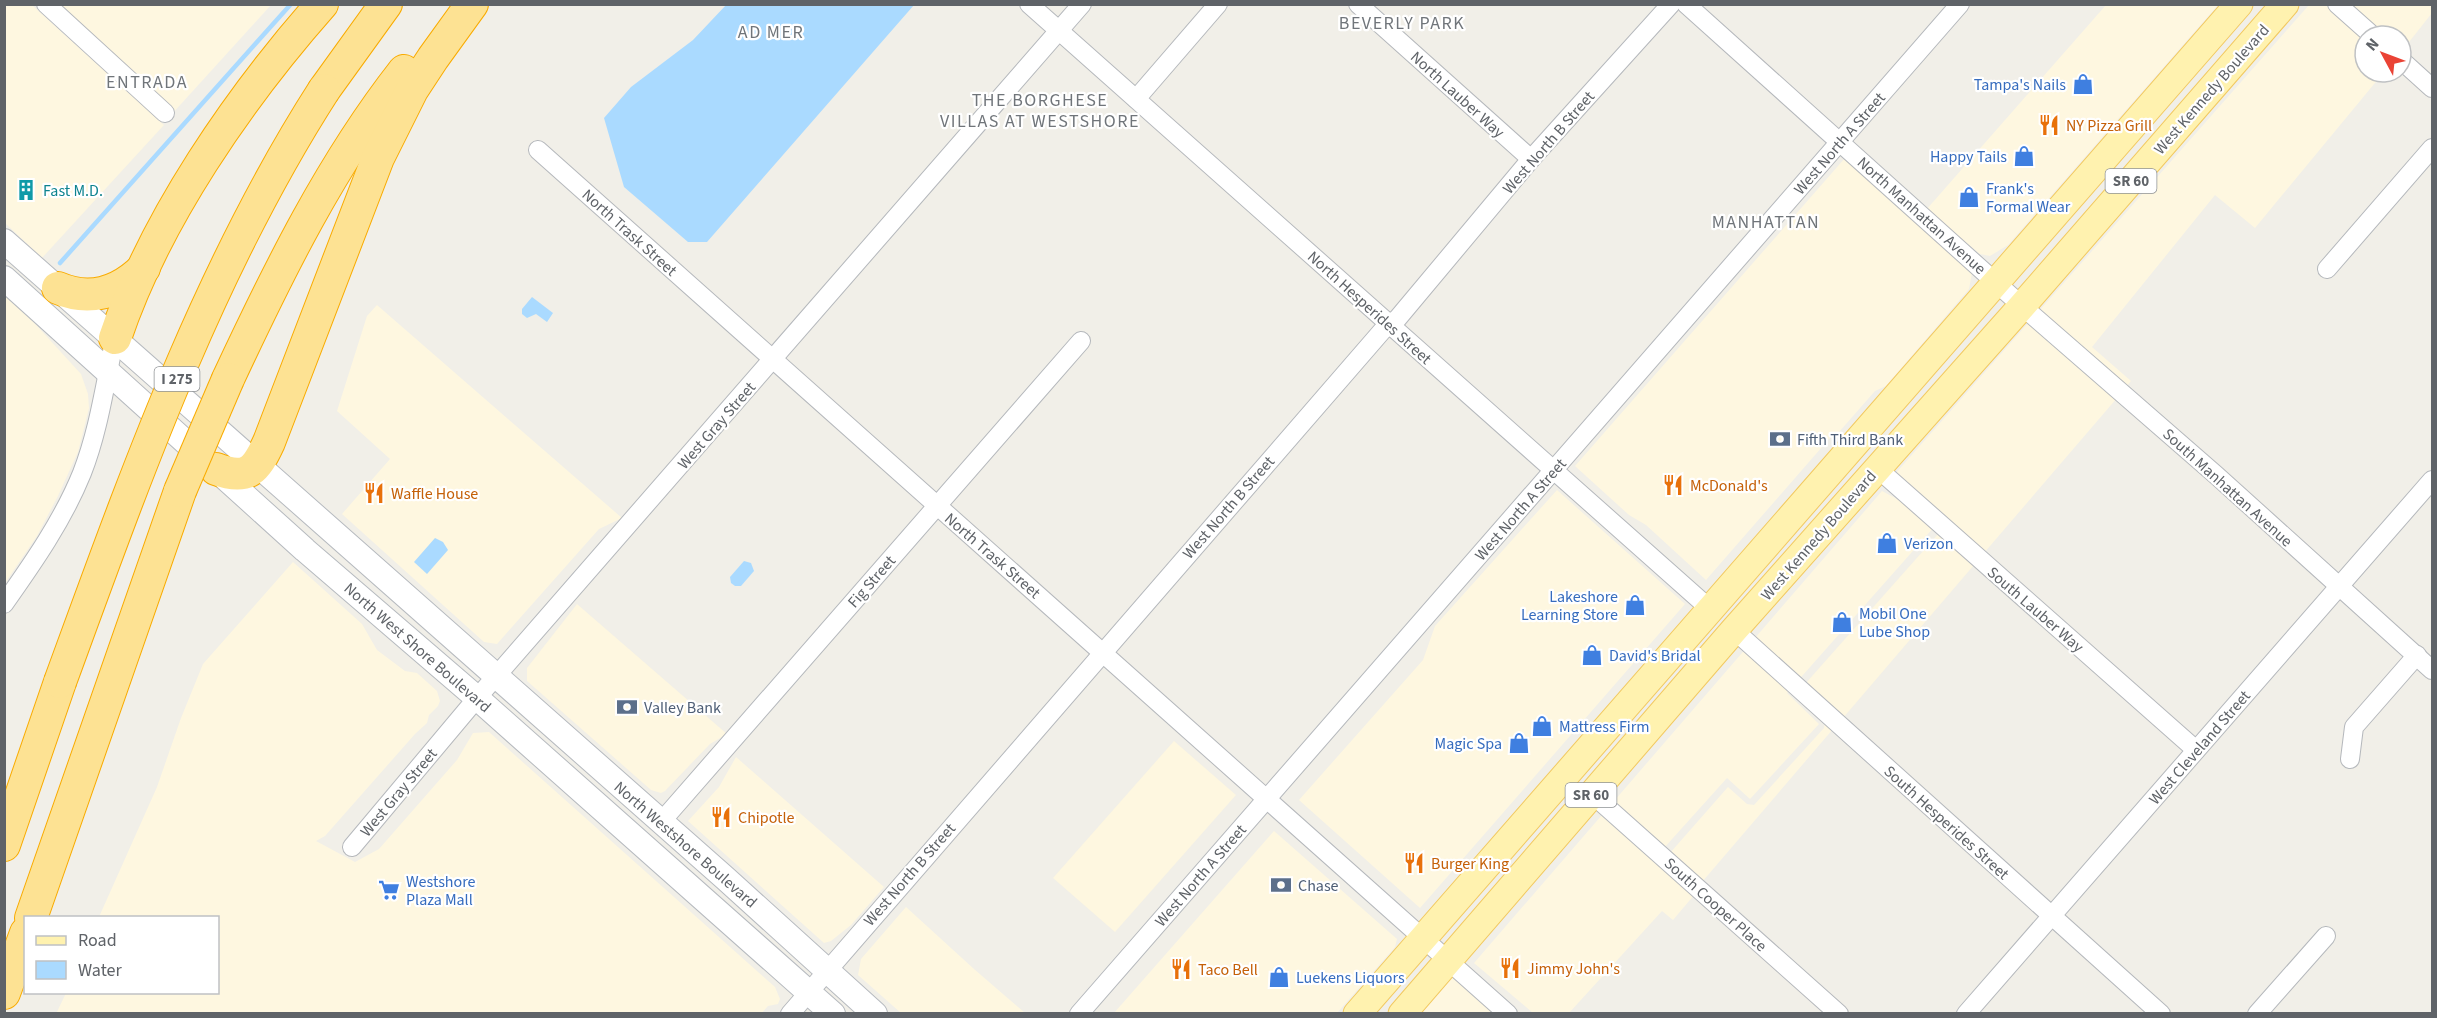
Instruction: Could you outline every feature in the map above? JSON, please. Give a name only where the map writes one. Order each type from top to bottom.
[{"type":"highway","points":[[115,338],[144,268],[193,177],[253,91],[322,4]]},
{"type":"highway","name":"I 275","points":[[4,845],[60,682],[145,455],[213,297],[262,195],[324,90],[386,4]]},
{"type":"highway","name":"I 275","points":[[32,916],[180,491],[228,379],[299,235],[341,163],[390,89],[458,4]]},
{"type":"highway","points":[[216,469],[237,474],[248,472],[258,466],[378,158],[412,90],[472,4]]},
{"type":"highway","points":[[58,288],[78,295],[100,294],[126,283],[144,268]]},
{"type":"highway","points":[[4,993],[24,938]]},
{"type":"main road","name":"West Kennedy Boulevard","points":[[1357,1014],[2239,4]]},
{"type":"main road","name":"West Kennedy Boulevard","points":[[1402,1014],[1734,630],[2022,306],[2285,4]]},
{"type":"main road","name":"North West Shore Boulevard","points":[[4,241],[496,676]]},
{"type":"main road","name":"North West Shore Boulevard","points":[[4,278],[305,550],[477,698],[833,1014]]},
{"type":"main road","points":[[1734,630],[1728,624],[1727,615],[1771,558],[1782,527]]},
{"type":"main road","points":[[1649,728],[1660,703],[1672,684],[1720,626],[1719,620],[1710,609]]},
{"type":"main road","name":"North Westshore Boulevard","points":[[496,676],[875,1014]]},
{"type":"street","points":[[46,4],[165,113]]},
{"type":"street","name":"North Hesperides Street","points":[[1029,4],[1710,609]]},
{"type":"street","name":"West Gray Street","points":[[352,847],[496,676],[1082,4]]},
{"type":"street","points":[[1136,99],[1218,4]]},
{"type":"street","name":"North Lauber Way","points":[[1358,4],[1531,159]]},
{"type":"street","name":"West North B Street","points":[[790,1014],[1102,651],[1398,318],[1531,159],[1671,4]]},
{"type":"street","name":"North Manhattan Avenue","points":[[1686,4],[2022,306]]},
{"type":"street","name":"West North A Street","points":[[1079,1014],[1960,4]]},
{"type":"street","points":[[2337,4],[2360,24]]},
{"type":"street","points":[[2413,70],[2433,88]]},
{"type":"street","points":[[2327,269],[2433,148]]},
{"type":"street","name":"North Trask Street","points":[[538,150],[1508,1014]]},
{"type":"street","name":"South Manhattan Avenue","points":[[2022,306],[2433,669]]},
{"type":"street","points":[[4,604],[52,531],[81,474],[96,431],[115,338]]},
{"type":"street","name":"Fig Street","points":[[661,822],[1081,340]]},
{"type":"street","name":"South Lauber Way","points":[[1877,468],[2196,750]]},
{"type":"street","name":"West Cleveland Street","points":[[1966,1014],[2433,480]]},
{"type":"street","name":"South Hesperides Street","points":[[1734,630],[2161,1014]]},
{"type":"street","points":[[2350,759],[2354,727],[2417,655]]},
{"type":"street","name":"South Cooper Place","points":[[1592,794],[1839,1014]]},
{"type":"street","points":[[2257,1014],[2326,936]]},
{"type":"shaded area","points":[[4,5],[32,5],[164,125],[42,258],[5,223]]},
{"type":"shaded area","points":[[56,5],[271,5],[171,115]]},
{"type":"shaded area","points":[[2106,5],[2218,5],[2008,245],[1990,256],[1980,254],[1926,210]]},
{"type":"shaded area","points":[[2309,5],[2326,5],[2353,29],[2353,84],[2374,84],[2255,228],[2215,195],[2092,347],[2131,381],[2126,387],[2039,311]]},
{"type":"shaded area","points":[[2349,5],[2432,5],[2432,13],[2413,37],[2413,24],[2371,24]]},
{"type":"shaded area","points":[[1845,158],[1943,242],[1972,273],[1969,289],[1886,386],[1875,391],[1839,432],[1829,439],[1706,580],[1646,525],[1629,515],[1575,466]]},
{"type":"shaded area","points":[[5,295],[28,316],[81,374],[88,394],[89,408],[78,452],[58,496],[37,536],[5,583]]},
{"type":"shaded area","points":[[377,305],[622,518],[599,529],[497,644],[484,642],[342,514],[390,459],[337,411],[367,316]]},
{"type":"shaded area","points":[[2029,322],[2117,398],[1984,553],[1895,474]]},
{"type":"shaded area","points":[[1557,490],[1685,604],[1420,908],[1299,800],[1423,660],[1435,626]]},
{"type":"shaded area","points":[[1882,491],[1910,506],[1935,526],[1787,693],[1819,724],[1750,799],[1727,778],[1655,858],[1695,894],[1673,920],[1662,911],[1569,1013],[1533,1013],[1474,963]]},
{"type":"shaded area","points":[[1939,533],[1974,565],[1843,718],[1805,684]]},
{"type":"shaded area","name":"Westshore Plaza Mall","points":[[293,562],[362,624],[377,650],[405,671],[417,673],[437,691],[440,701],[429,715],[427,723],[325,836],[316,841],[355,862],[379,849],[457,760],[473,733],[489,732],[775,987],[780,999],[778,1004],[768,1006],[761,1014],[56,1014],[66,994],[219,994],[219,916],[99,916],[157,787],[203,664]]},
{"type":"shaded area","name":"Valley Bank","points":[[577,604],[727,734],[710,744],[661,793],[651,790],[527,681],[527,668]]},
{"type":"shaded area","points":[[1825,722],[1833,729],[1702,882],[1670,853],[1728,787],[1747,804],[1754,805],[1824,728]]},
{"type":"shaded area","points":[[1174,741],[1236,795],[1115,932],[1053,878]]},
{"type":"shaded area","points":[[736,757],[884,887],[851,925],[831,941],[824,943],[688,821],[719,787]]},
{"type":"shaded area","name":"Chase","points":[[1274,831],[1397,939],[1395,947],[1337,1013],[1114,1013]]},
{"type":"shaded area","points":[[906,907],[1025,1013],[901,1013],[858,975],[861,959]]},
{"type":"shaded area","points":[[1453,976],[1496,1014],[1420,1014]]},
{"type":"water","points":[[727,4],[914,5],[707,242],[688,242],[624,187],[604,118],[631,87],[693,40]]},
{"type":"water","points":[[532,297],[553,313],[547,322],[536,314],[527,318],[522,314],[522,309]]},
{"type":"water","points":[[435,538],[443,542],[448,550],[427,574],[414,562]]},
{"type":"water","points":[[744,561],[751,563],[754,571],[741,586],[735,586],[731,583],[730,577]]},
{"type":"waterway","points":[[60,263],[291,4]]},
{"type":"place","name":"Tampa's Nails","points":[[2083,84]]},
{"type":"place","name":"NY Pizza Grill","points":[[2049,125]]},
{"type":"place","name":"Happy Tails","points":[[2024,156]]},
{"type":"place","name":"Fast M.D.","points":[[26,190]]},
{"type":"place","name":"Frank's Formal Wear","points":[[1969,197]]},
{"type":"place","name":"Fifth Third Bank","points":[[1780,439]]},
{"type":"place","name":"McDonald's","points":[[1673,485]]},
{"type":"place","name":"Waffle House","points":[[374,493]]},
{"type":"place","name":"Verizon","points":[[1887,543]]},
{"type":"place","name":"Lakeshore Learning Store","points":[[1635,605]]},
{"type":"place","name":"Mobil One Lube Shop","points":[[1842,622]]},
{"type":"place","name":"David's Bridal","points":[[1592,655]]},
{"type":"place","name":"Valley Bank","points":[[627,707]]},
{"type":"place","name":"Mattress Firm","points":[[1542,726]]},
{"type":"place","name":"Magic Spa","points":[[1519,743]]},
{"type":"place","name":"Chipotle","points":[[721,817]]},
{"type":"place","name":"Burger King","points":[[1414,863]]},
{"type":"place","name":"Chase","points":[[1281,885]]},
{"type":"place","name":"Westshore Plaza Mall","points":[[389,890]]},
{"type":"place","name":"Jimmy John's","points":[[1510,968]]},
{"type":"place","name":"Taco Bell","points":[[1181,969]]},
{"type":"place","name":"Luekens Liquors","points":[[1279,977]]},
{"type":"district","name":"BEVERLY PARK","points":[[1402,23]]},
{"type":"district","name":"AD MER","points":[[771,32]]},
{"type":"district","name":"ENTRADA","points":[[147,82]]},
{"type":"district","name":"THE BORGHESE VILLAS AT WESTSHORE","points":[[1040,110]]},
{"type":"district","name":"MANHATTAN","points":[[1766,222]]}]
